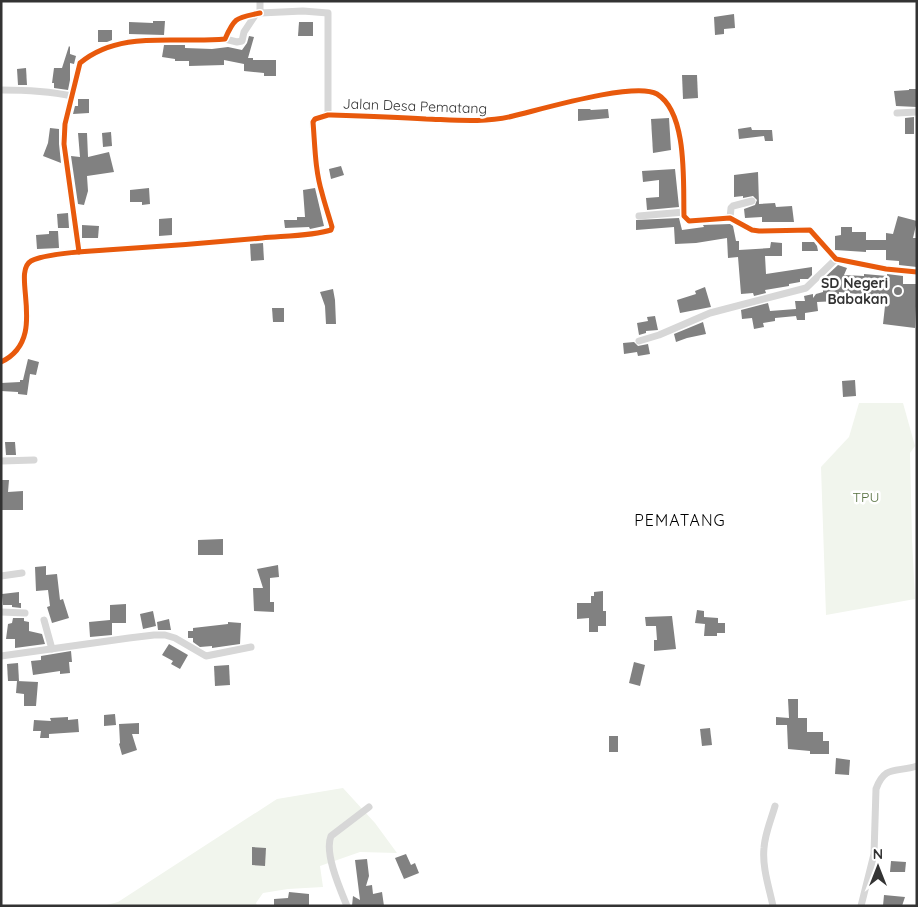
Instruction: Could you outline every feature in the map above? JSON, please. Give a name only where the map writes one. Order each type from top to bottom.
[{"type":"street","points":[[79,252],[64,144],[65,124],[80,63],[88,56],[127,42],[225,39],[237,42],[242,41],[244,32],[258,14],[260,1]]},
{"type":"street","name":"Jalan Desa Pematang","points":[[258,14],[303,11],[328,13],[328,115],[491,120],[585,98],[628,92],[653,92],[665,101],[678,127],[682,157],[684,212]]},
{"type":"street","points":[[225,39],[232,24],[239,17],[258,14]]},
{"type":"street","points":[[1,90],[31,90],[72,96]]},
{"type":"street","points":[[897,113],[917,112]]},
{"type":"street","points":[[1,362],[14,354],[20,347],[27,328],[24,271],[33,260],[79,252],[186,245],[331,230],[320,185],[314,145],[313,122],[315,119],[328,115]]},
{"type":"street","points":[[730,218],[733,206],[752,201]]},
{"type":"street","points":[[639,216],[684,212],[686,220],[730,218],[752,230],[810,230],[836,259],[917,272]]},
{"type":"street","points":[[639,341],[659,335],[710,313],[806,288],[836,259]]},
{"type":"street","points":[[1,461],[34,460]]},
{"type":"street","points":[[1,576],[22,574]]},
{"type":"street","points":[[1,612],[25,613]]},
{"type":"street","points":[[44,620],[52,649]]},
{"type":"street","points":[[1,656],[154,635],[166,635],[175,638],[206,656],[251,647]]},
{"type":"street","points":[[861,906],[874,854],[876,789],[887,773],[900,768],[917,766]]},
{"type":"street","points":[[773,906],[766,875],[764,850],[768,829],[776,806]]},
{"type":"street","points":[[347,906],[338,886],[330,855],[329,840],[331,836],[369,807]]},
{"type":"green space","name":"TPU","points":[[859,403],[903,403],[915,446],[910,453],[915,599],[826,615],[821,467],[849,437]]},
{"type":"green space","points":[[343,788],[375,823],[397,853],[360,852],[320,866],[323,887],[263,893],[256,903],[257,906],[103,906],[118,902],[277,799]]},
{"type":"building","points":[[734,14],[735,28],[724,29],[724,34],[715,35],[714,17]]},
{"type":"building","points":[[153,21],[165,21],[164,35],[129,34],[129,22],[153,23]]},
{"type":"building","points":[[299,22],[313,22],[313,36],[298,36]]},
{"type":"building","points":[[98,30],[112,30],[112,40],[98,42]]},
{"type":"building","points":[[249,36],[254,37],[248,58],[253,58],[253,60],[276,60],[276,76],[264,76],[264,73],[244,71],[244,64],[224,60],[224,65],[189,66],[189,61],[175,61],[175,59],[162,57],[164,45],[185,45],[185,48],[212,49],[228,47],[242,50]]},
{"type":"building","points":[[69,46],[70,54],[76,56],[74,64],[70,63],[68,90],[54,88],[54,83],[52,83],[54,68],[62,68]]},
{"type":"building","points":[[26,68],[27,85],[18,85],[17,69]]},
{"type":"building","points":[[682,75],[697,75],[698,98],[683,99]]},
{"type":"building","points":[[917,89],[917,107],[896,106],[894,91]]},
{"type":"building","points":[[78,99],[89,99],[89,113],[73,114],[75,106],[78,106]]},
{"type":"building","points":[[578,109],[608,109],[609,118],[578,121]]},
{"type":"building","points":[[914,117],[914,134],[905,134],[905,118]]},
{"type":"building","points":[[669,118],[671,150],[653,153],[651,119]]},
{"type":"building","points":[[751,127],[752,130],[772,130],[773,141],[765,141],[764,136],[739,139],[738,129]]},
{"type":"building","points":[[50,128],[59,129],[61,163],[43,156],[48,143]]},
{"type":"building","points":[[111,132],[112,146],[103,147],[102,133]]},
{"type":"building","points":[[78,133],[87,133],[88,157],[109,152],[114,172],[87,176],[88,191],[84,205],[78,204],[71,156],[80,157]]},
{"type":"building","points":[[341,166],[344,175],[331,179],[329,169]]},
{"type":"building","points":[[675,169],[679,207],[647,210],[646,198],[659,197],[659,180],[643,182],[642,171]]},
{"type":"building","points":[[758,172],[759,204],[775,203],[776,207],[792,206],[794,222],[762,222],[762,217],[745,218],[744,209],[755,205],[757,200],[753,196],[734,197],[734,175]]},
{"type":"building","points":[[149,188],[150,204],[142,205],[142,202],[130,202],[130,190]]},
{"type":"building","points":[[315,188],[324,226],[310,229],[309,227],[285,228],[284,220],[297,220],[297,217],[305,217],[303,190]]},
{"type":"building","points":[[68,213],[69,228],[58,228],[57,214]]},
{"type":"building","points":[[898,216],[917,221],[913,238],[917,238],[917,267],[899,265],[899,261],[886,260],[886,250],[866,250],[866,252],[835,250],[835,236],[841,235],[841,227],[852,227],[852,232],[866,232],[866,240],[886,240],[886,233],[893,234]]},
{"type":"building","points":[[172,218],[172,235],[159,236],[159,219]]},
{"type":"building","points":[[679,218],[682,230],[704,227],[703,225],[730,224],[733,226],[736,241],[739,241],[739,250],[770,248],[771,242],[782,243],[782,256],[765,256],[766,274],[812,267],[812,275],[808,279],[800,279],[800,282],[789,284],[789,286],[765,290],[766,293],[754,296],[753,293],[741,294],[738,257],[728,258],[727,238],[675,244],[674,227],[636,230],[636,220]]},
{"type":"building","points":[[82,225],[99,226],[98,238],[82,238]]},
{"type":"building","points":[[49,231],[58,231],[59,248],[37,249],[36,235],[49,234]]},
{"type":"building","points":[[802,242],[814,242],[818,251],[802,251]]},
{"type":"building","points":[[263,243],[264,260],[251,261],[250,244]]},
{"type":"building","points":[[838,265],[847,268],[844,275],[887,276],[887,274],[903,276],[903,284],[917,284],[915,328],[883,324],[886,297],[839,292],[839,301],[817,302],[818,311],[805,313],[805,320],[797,320],[796,316],[775,318],[775,321],[763,323],[764,327],[754,329],[752,318],[742,319],[741,310],[768,303],[770,311],[796,309],[795,301],[805,301],[804,296],[813,294],[813,298],[816,294],[823,292],[823,279]]},
{"type":"building","points":[[705,287],[711,307],[680,313],[677,300],[696,294],[695,291]]},
{"type":"building","points":[[333,289],[336,324],[326,324],[325,306],[320,292]]},
{"type":"building","points":[[272,308],[284,308],[284,322],[273,322]]},
{"type":"building","points":[[655,316],[658,330],[646,331],[646,333],[639,335],[637,323],[648,321],[647,317]]},
{"type":"building","points":[[703,322],[706,334],[676,342],[674,334]]},
{"type":"building","points":[[634,342],[638,346],[648,344],[650,354],[638,356],[637,352],[624,354],[623,343]]},
{"type":"building","points":[[28,359],[39,362],[36,375],[30,374],[27,395],[18,394],[18,392],[1,391],[1,383],[20,382],[20,380],[23,380]]},
{"type":"building","points":[[855,380],[856,396],[843,397],[842,381]]},
{"type":"building","points":[[5,442],[15,442],[16,455],[6,455]]},
{"type":"building","points":[[1,480],[9,480],[8,492],[23,491],[23,510],[1,510]]},
{"type":"building","points":[[223,539],[223,555],[198,555],[198,540]]},
{"type":"building","points":[[278,565],[279,577],[270,578],[270,602],[274,602],[274,612],[254,611],[253,588],[263,588],[257,569]]},
{"type":"building","points":[[46,566],[46,575],[57,574],[60,600],[63,599],[69,618],[52,623],[47,607],[50,606],[48,590],[36,591],[35,567]]},
{"type":"building","points":[[603,591],[603,611],[606,611],[606,626],[598,626],[598,632],[589,632],[589,618],[577,619],[577,603],[591,603],[591,596],[594,596],[594,592]]},
{"type":"building","points":[[19,592],[21,608],[3,605],[2,594]]},
{"type":"building","points":[[126,604],[126,623],[112,623],[112,635],[90,637],[89,622],[110,620],[110,605]]},
{"type":"building","points":[[697,610],[704,611],[704,617],[718,618],[718,623],[725,623],[725,633],[717,633],[717,636],[704,636],[705,624],[695,623]]},
{"type":"building","points":[[153,611],[156,626],[143,629],[140,614]]},
{"type":"building","points":[[672,616],[676,649],[654,651],[654,640],[657,640],[656,626],[646,626],[645,617]]},
{"type":"building","points":[[13,618],[24,618],[24,621],[29,622],[29,631],[42,634],[45,644],[15,648],[15,639],[6,639],[8,624],[12,623]]},
{"type":"building","points":[[169,619],[171,630],[158,630],[157,622]]},
{"type":"building","points":[[228,622],[241,623],[240,644],[212,648],[212,646],[200,647],[193,642],[193,638],[188,638],[188,631],[193,631],[193,628],[228,624]]},
{"type":"building","points":[[169,644],[188,655],[180,669],[171,664],[173,661],[162,655]]},
{"type":"building","points":[[71,651],[70,673],[60,674],[60,671],[33,675],[31,661],[41,660],[41,656]]},
{"type":"building","points":[[634,662],[645,665],[640,686],[629,683]]},
{"type":"building","points":[[18,663],[19,681],[8,681],[7,664]]},
{"type":"building","points":[[229,665],[230,685],[215,686],[214,666]]},
{"type":"building","points":[[17,681],[38,682],[36,706],[24,706],[24,694],[16,693]]},
{"type":"building","points":[[788,699],[798,699],[798,718],[807,718],[807,732],[823,732],[823,741],[829,741],[829,754],[810,754],[810,751],[788,749],[787,725],[776,725],[776,717],[789,718]]},
{"type":"building","points":[[115,714],[116,725],[104,726],[104,715]]},
{"type":"building","points":[[68,717],[68,720],[78,719],[79,732],[49,734],[49,738],[40,738],[41,731],[33,731],[34,720],[51,721],[50,718]]},
{"type":"building","points":[[139,723],[139,734],[132,734],[137,750],[122,755],[119,744],[119,724]]},
{"type":"building","points":[[710,728],[712,745],[702,746],[700,729]]},
{"type":"building","points":[[609,736],[618,736],[618,752],[609,752]]},
{"type":"building","points":[[836,758],[850,760],[849,775],[835,774]]},
{"type":"building","points":[[252,847],[266,848],[265,866],[252,865]]},
{"type":"building","points":[[406,854],[411,865],[415,863],[419,873],[404,879],[395,858]]},
{"type":"building","points":[[367,859],[369,876],[366,886],[372,885],[373,894],[382,892],[384,906],[352,906],[353,896],[360,900],[355,860]]},
{"type":"building","points":[[891,861],[906,862],[905,872],[890,872]]},
{"type":"building","points":[[289,892],[309,894],[309,906],[274,906],[274,899],[288,898]]},
{"type":"building","points":[[884,895],[905,897],[902,906],[883,906]]},
{"type":"cycle path","points":[[79,252],[64,144],[65,124],[80,63],[96,52],[131,42],[225,39],[231,26],[238,19],[260,13]]},
{"type":"cycle path","points":[[1,362],[15,352],[23,338],[27,307],[24,279],[26,268],[31,261],[38,258],[68,253],[297,236],[331,230],[332,227],[318,176],[313,122],[315,119],[328,115],[481,120],[513,116],[586,98],[629,91],[646,91],[657,94],[667,103],[674,117],[682,150],[684,216],[689,221],[730,218],[752,230],[810,230],[836,259],[886,269],[917,272]]},
{"type":"place","name":"SD Negeri Babakan","points":[[898,291]]},
{"type":"district","name":"PEMATANG","points":[[680,520]]}]
